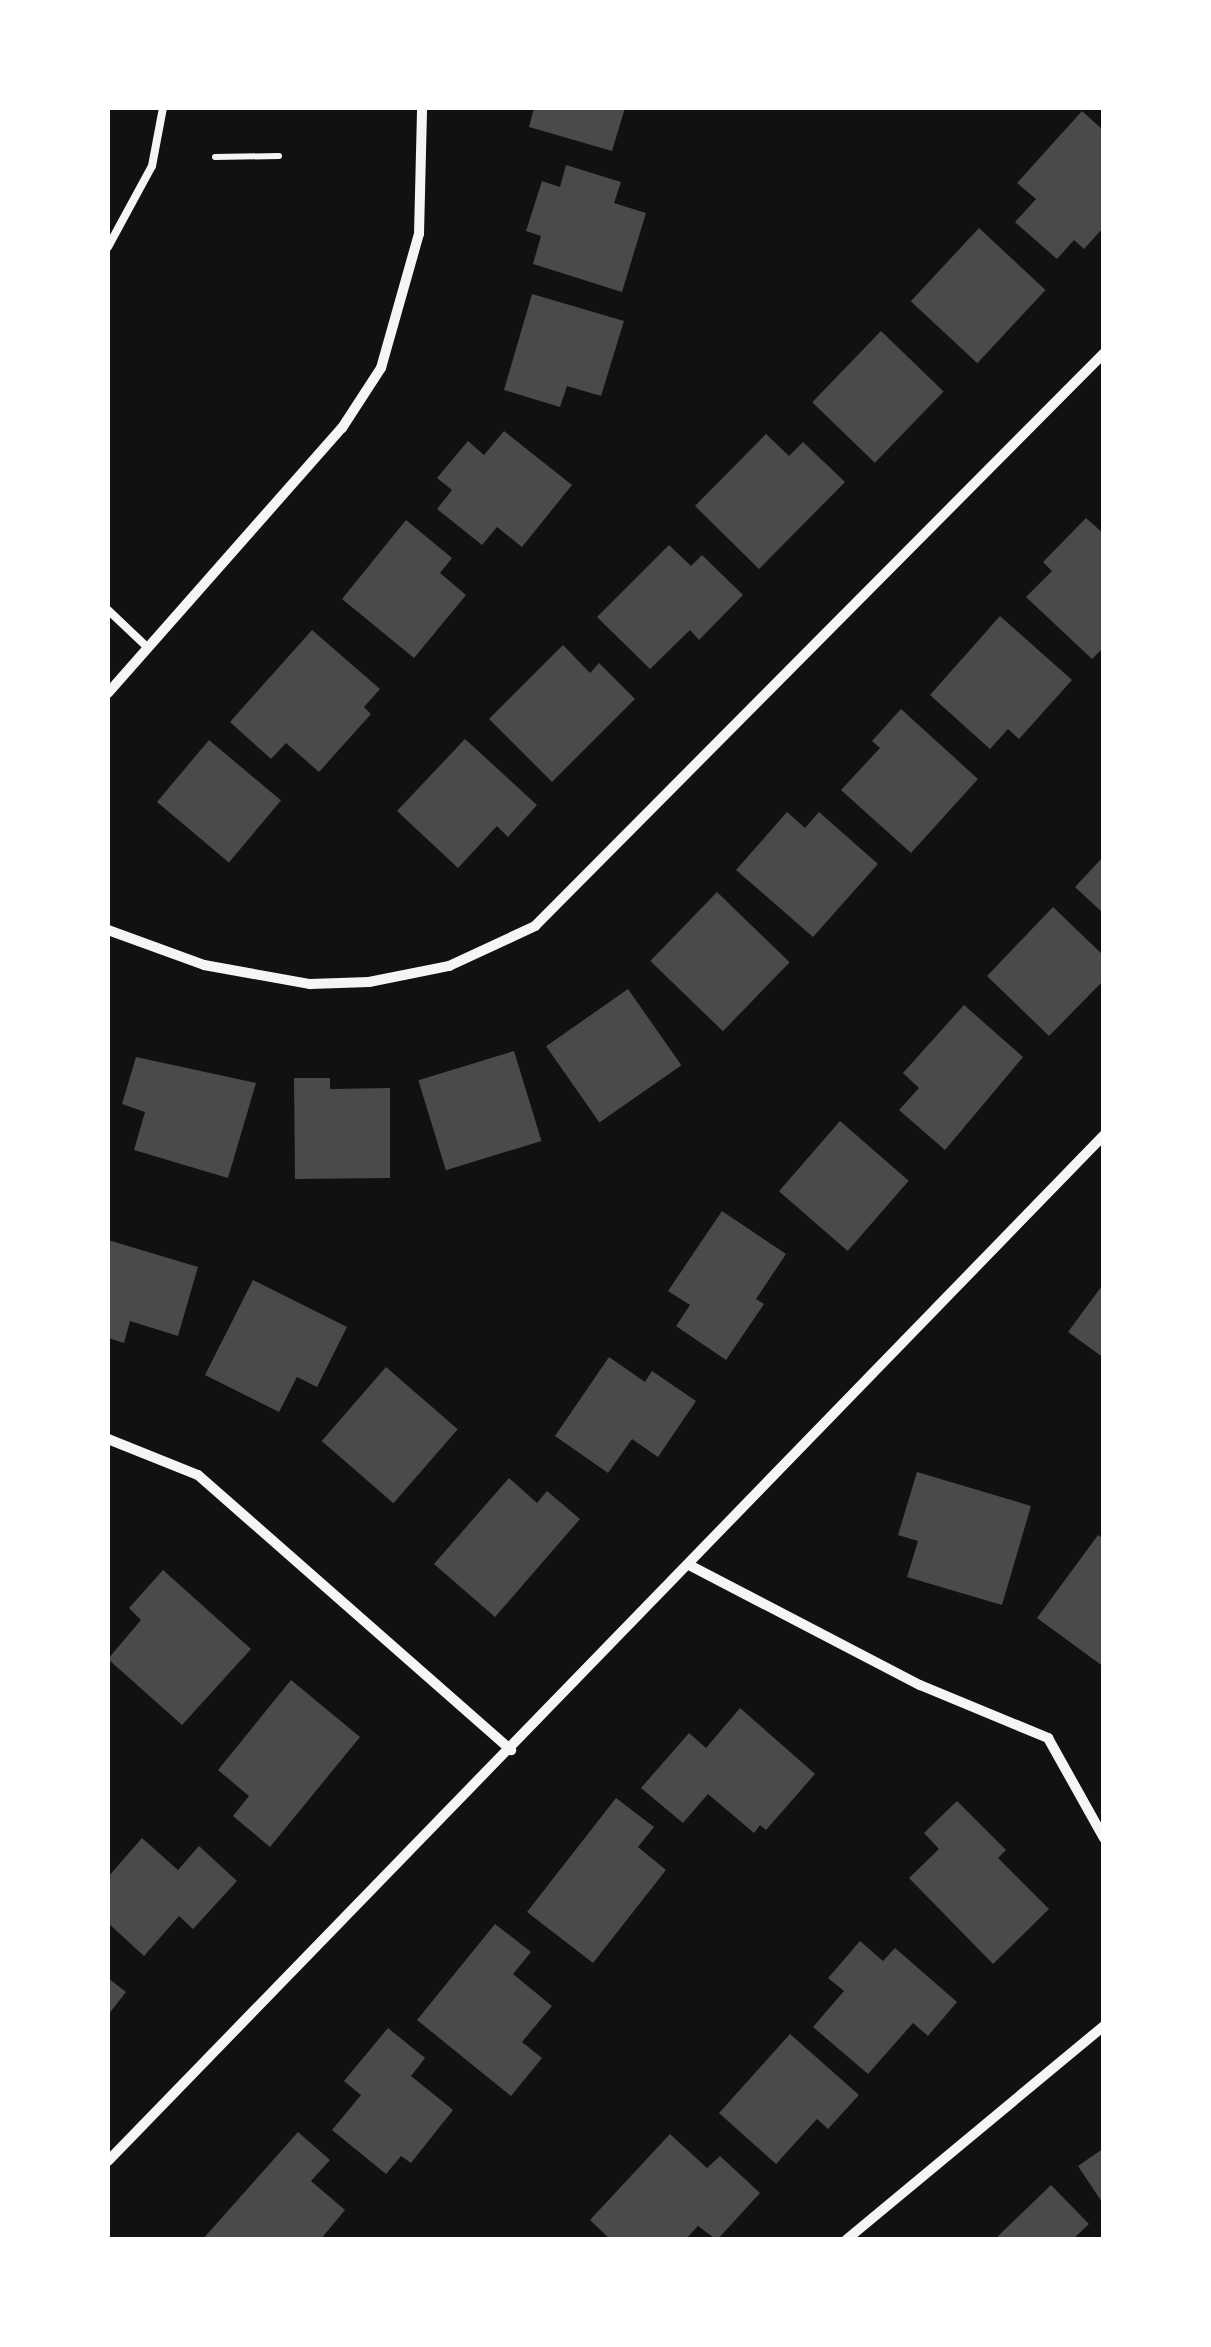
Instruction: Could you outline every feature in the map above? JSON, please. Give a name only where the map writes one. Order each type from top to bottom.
[{"type":"street","points":[[108,693],[342,428],[381,368],[419,234],[422,108]]},
{"type":"street","points":[[108,930],[204,966],[310,984],[369,982],[449,966],[535,926],[1104,353]]},
{"type":"street","points":[[108,2161],[692,1566],[1104,1135]]},
{"type":"street","points":[[108,1439],[198,1475],[511,1750]]},
{"type":"street","points":[[692,1566],[920,1685],[1048,1738],[1104,1838]]},
{"type":"street","points":[[846,2240],[1104,2026]]},
{"type":"lane","points":[[108,247],[152,166],[163,108]]},
{"type":"lane","points":[[108,610],[146,648]]},
{"type":"path","points":[[215,157],[279,156]]},
{"type":"building","points":[[534,108],[625,108],[612,151],[529,127]]},
{"type":"building","points":[[1082,111],[1104,131],[1104,227],[1084,249],[1074,240],[1057,259],[1015,222],[1036,199],[1017,183]]},
{"type":"building","points":[[566,165],[621,182],[614,203],[646,213],[622,292],[533,264],[541,236],[526,231],[542,181],[560,187]]},
{"type":"building","points":[[979,228],[1046,290],[977,363],[911,301]]},
{"type":"building","points":[[532,294],[624,321],[601,396],[567,386],[560,407],[504,390]]},
{"type":"building","points":[[881,331],[944,391],[875,463],[812,402]]},
{"type":"building","points":[[504,431],[572,485],[522,547],[497,527],[482,545],[437,509],[452,490],[437,478],[468,441],[484,455]]},
{"type":"building","points":[[766,434],[789,456],[803,442],[845,482],[759,569],[695,506]]},
{"type":"building","points":[[1086,518],[1104,534],[1104,647],[1092,659],[1026,597],[1052,571],[1043,562]]},
{"type":"building","points":[[406,520],[452,558],[440,573],[466,595],[414,658],[342,599]]},
{"type":"building","points":[[669,545],[691,566],[702,555],[743,595],[699,640],[690,630],[650,669],[597,617]]},
{"type":"building","points":[[1000,616],[1072,680],[1019,739],[1008,729],[990,749],[930,695]]},
{"type":"building","points":[[312,630],[380,689],[364,707],[371,714],[319,772],[286,743],[271,759],[230,722]]},
{"type":"building","points":[[563,645],[590,673],[599,663],[635,699],[552,782],[489,719]]},
{"type":"building","points":[[901,709],[978,779],[911,853],[841,790],[880,748],[872,741]]},
{"type":"building","points":[[465,739],[537,805],[508,837],[497,826],[458,868],[397,811]]},
{"type":"building","points":[[209,740],[281,800],[229,862],[157,802]]},
{"type":"building","points":[[787,812],[805,828],[819,812],[878,864],[813,937],[736,870]]},
{"type":"building","points":[[1104,856],[1104,914],[1075,887]]},
{"type":"building","points":[[717,892],[790,962],[723,1031],[650,961]]},
{"type":"building","points":[[1053,907],[1104,956],[1104,980],[1049,1036],[987,976]]},
{"type":"building","points":[[628,989],[681,1065],[599,1123],[546,1046]]},
{"type":"building","points":[[964,1005],[1023,1057],[945,1150],[899,1110],[919,1088],[903,1073]]},
{"type":"building","points":[[514,1051],[541,1141],[446,1170],[418,1080]]},
{"type":"building","points":[[136,1057],[256,1083],[228,1178],[134,1150],[145,1112],[122,1104]]},
{"type":"building","points":[[294,1078],[330,1078],[330,1089],[390,1088],[390,1178],[295,1179]]},
{"type":"building","points":[[840,1121],[909,1181],[848,1251],[779,1191]]},
{"type":"building","points":[[722,1211],[786,1254],[756,1299],[764,1304],[726,1360],[676,1326],[690,1305],[668,1291]]},
{"type":"building","points":[[108,1240],[198,1267],[178,1336],[130,1321],[124,1343],[108,1338]]},
{"type":"building","points":[[253,1280],[347,1327],[317,1387],[297,1377],[279,1412],[205,1375]]},
{"type":"building","points":[[1104,1283],[1104,1358],[1068,1332]]},
{"type":"building","points":[[609,1357],[645,1382],[652,1371],[696,1401],[658,1457],[632,1439],[608,1473],[555,1436]]},
{"type":"building","points":[[386,1367],[458,1429],[393,1503],[322,1441]]},
{"type":"building","points":[[917,1472],[1031,1506],[1002,1605],[907,1577],[918,1541],[898,1535]]},
{"type":"building","points":[[509,1478],[537,1503],[547,1491],[580,1519],[495,1617],[434,1564]]},
{"type":"building","points":[[1098,1535],[1104,1539],[1104,1667],[1037,1618]]},
{"type":"building","points":[[163,1570],[251,1649],[182,1725],[108,1659],[141,1620],[129,1608]]},
{"type":"building","points":[[291,1680],[360,1737],[270,1847],[233,1816],[249,1796],[218,1770]]},
{"type":"building","points":[[740,1708],[815,1774],[766,1830],[760,1825],[754,1833],[708,1794],[683,1823],[641,1788],[689,1733],[706,1748]]},
{"type":"building","points":[[616,1798],[654,1827],[638,1847],[666,1870],[593,1963],[527,1912]]},
{"type":"building","points":[[957,1801],[1006,1850],[998,1858],[1049,1909],[993,1964],[909,1878],[939,1849],[924,1833]]},
{"type":"building","points":[[142,1838],[178,1870],[199,1846],[237,1881],[193,1929],[179,1916],[144,1956],[108,1923],[108,1877]]},
{"type":"building","points":[[495,1924],[531,1952],[513,1974],[552,2006],[522,2042],[542,2058],[511,2096],[417,2020]]},
{"type":"building","points":[[860,1941],[883,1961],[895,1948],[957,2002],[928,2036],[913,2023],[868,2074],[813,2027],[844,1991],[828,1978]]},
{"type":"building","points":[[108,1978],[126,1992],[108,2015]]},
{"type":"building","points":[[388,2028],[425,2058],[411,2076],[453,2110],[411,2163],[401,2156],[386,2174],[332,2130],[361,2095],[344,2081]]},
{"type":"building","points":[[790,2034],[859,2095],[828,2129],[817,2119],[776,2164],[719,2113]]},
{"type":"building","points":[[298,2132],[330,2160],[311,2181],[345,2210],[320,2240],[202,2240]]},
{"type":"building","points":[[670,2134],[707,2168],[720,2156],[760,2193],[717,2240],[698,2226],[685,2240],[611,2240],[590,2220]]},
{"type":"building","points":[[1104,2148],[1104,2205],[1078,2166]]},
{"type":"building","points":[[1051,2185],[1089,2224],[1072,2240],[994,2240]]}]
